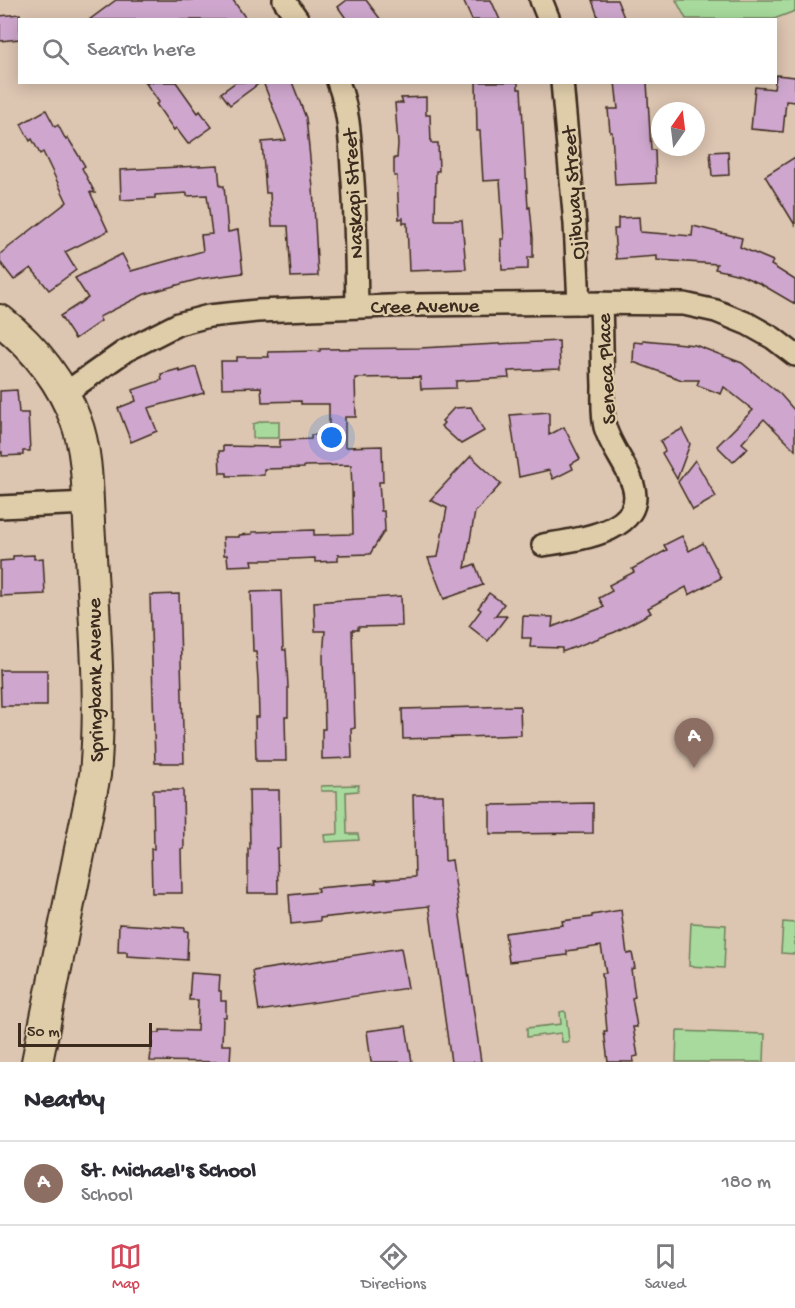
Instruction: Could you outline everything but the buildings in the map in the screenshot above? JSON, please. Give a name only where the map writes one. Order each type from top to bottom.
[{"type":"main road","name":"Springbank Avenue","points":[[0,320],[40,358],[64,394],[81,438],[88,503],[98,699],[99,733],[95,775],[37,1062]]},
{"type":"street","points":[[284,0],[297,18]]},
{"type":"street","points":[[541,0],[548,18]]},
{"type":"street","name":"Naskapi Street","points":[[339,84],[350,128],[357,306]]},
{"type":"street","name":"Ojibway Street","points":[[562,84],[574,214],[579,303]]},
{"type":"street","name":"Seneca Place","points":[[543,545],[591,537],[624,521],[633,503],[633,485],[609,437],[603,417],[601,303]]},
{"type":"street","name":"Cree Avenue","points":[[64,394],[125,351],[178,324],[229,312],[357,306],[676,303],[716,311],[753,326],[795,355]]},
{"type":"street","points":[[0,507],[88,503]]},
{"type":"green space","points":[[676,0],[795,0],[795,11],[777,18],[685,18]]},
{"type":"green space","points":[[263,421],[279,421],[279,438],[253,438],[253,424]]},
{"type":"green space","points":[[359,785],[358,791],[346,792],[347,834],[358,834],[359,840],[325,842],[324,835],[338,834],[337,791],[321,791],[321,786]]},
{"type":"green space","points":[[783,922],[795,923],[795,954],[781,953]]},
{"type":"green space","points":[[691,923],[726,925],[724,968],[689,966]]},
{"type":"green space","points":[[564,1011],[569,1042],[562,1042],[561,1033],[527,1037],[527,1028],[561,1024],[560,1012]]},
{"type":"green space","points":[[677,1031],[765,1034],[764,1062],[676,1062]]},
{"type":"place","name":"St. Michael's School","points":[[694,768]]}]
